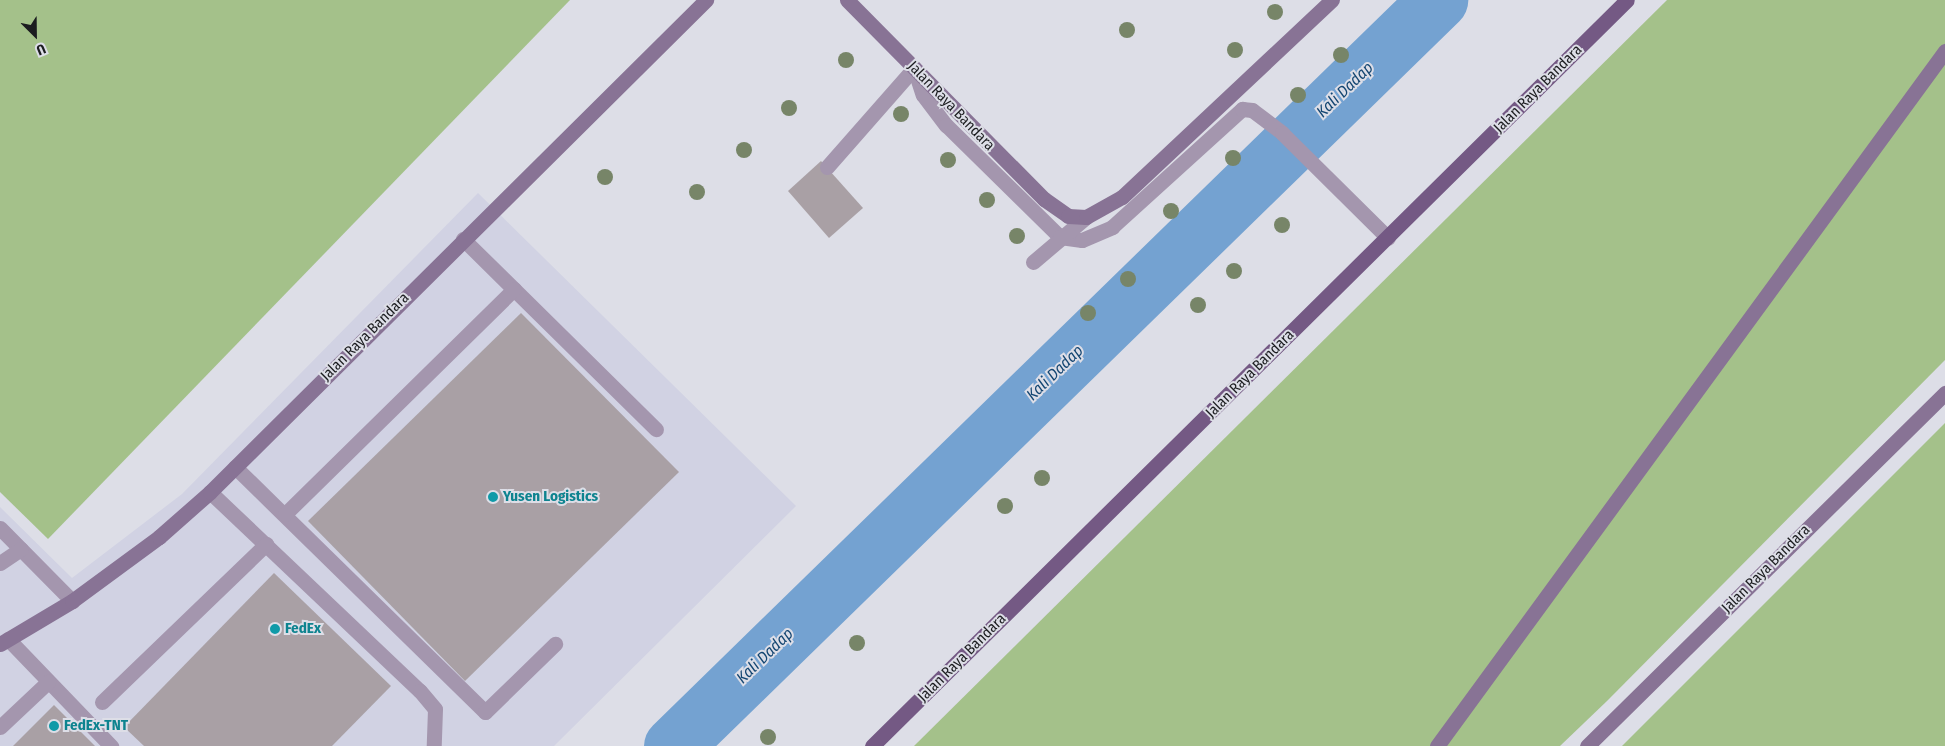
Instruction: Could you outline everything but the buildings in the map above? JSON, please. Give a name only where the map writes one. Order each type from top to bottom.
[{"type":"main road","name":"Jalan Raya Bandara","points":[[872,746],[1627,0]]},
{"type":"street","name":"Jalan Raya Bandara","points":[[4,641],[72,601],[159,537],[210,492],[706,0]]},
{"type":"street","name":"Jalan Raya Bandara","points":[[847,0],[1056,210],[1086,217]]},
{"type":"street","points":[[1086,217],[1130,191],[1332,0]]},
{"type":"street","points":[[1437,746],[1945,51]]},
{"type":"street","name":"Jalan Raya Bandara","points":[[1588,746],[1945,393]]},
{"type":"lane","points":[[827,167],[914,68]]},
{"type":"lane","points":[[914,68],[923,95],[946,125],[1060,237],[1095,236],[1132,212],[1238,110],[1252,110],[1282,133],[1388,238]]},
{"type":"lane","points":[[1032,262],[1086,217]]},
{"type":"lane","points":[[464,239],[656,429]]},
{"type":"lane","points":[[285,514],[514,289]]},
{"type":"lane","points":[[235,467],[485,712],[555,644]]},
{"type":"lane","points":[[210,492],[420,691],[435,709],[434,746]]},
{"type":"lane","points":[[0,528],[72,601]]},
{"type":"lane","points":[[102,702],[266,544]]},
{"type":"lane","points":[[0,563],[21,549]]},
{"type":"lane","points":[[4,641],[48,682],[111,746]]},
{"type":"lane","points":[[0,727],[48,682]]},
{"type":"shaded area","points":[[478,193],[796,506],[554,746],[0,746],[0,507],[72,578],[182,494]]},
{"type":"green space","points":[[0,0],[570,0],[48,539],[0,492]]},
{"type":"green space","points":[[1667,0],[1945,0],[1945,360],[1607,701],[1560,746],[914,746]]},
{"type":"green space","points":[[1945,423],[1945,746],[1622,746]]},
{"type":"waterway","name":"Kali Dadap","points":[[673,746],[1438,0]]},
{"type":"place","name":"Yusen Logistics","points":[[493,497]]},
{"type":"place","name":"FedEx","points":[[275,629]]},
{"type":"place","name":"FedEx-TNT","points":[[54,726]]}]
